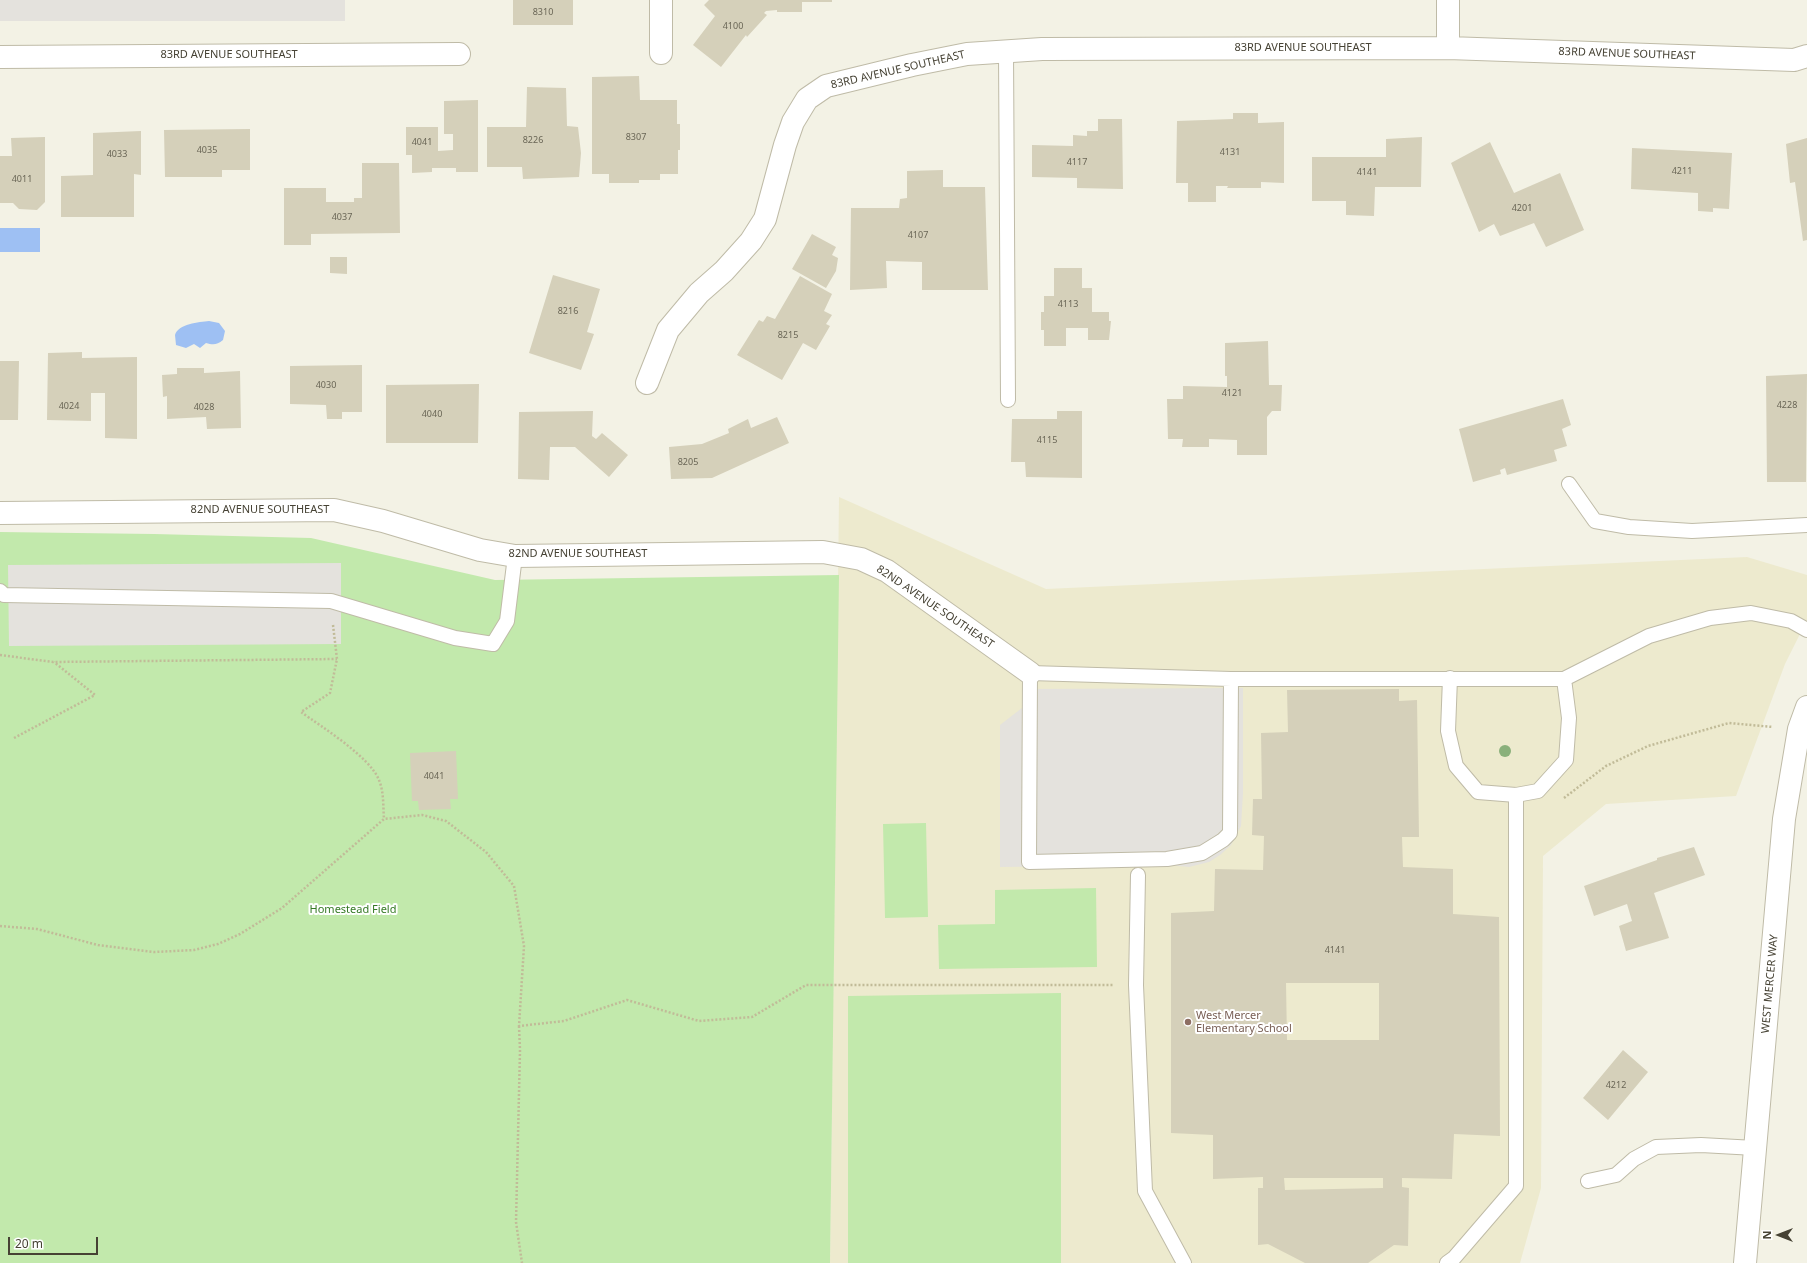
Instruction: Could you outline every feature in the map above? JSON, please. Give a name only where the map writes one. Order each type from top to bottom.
[{"type":"street","points":[[661,0],[661,53]]},
{"type":"street","points":[[1448,0],[1448,48]]},
{"type":"street","name":"83RD AVENUE SOUTHEAST","points":[[647,383],[668,330],[699,293],[729,266],[751,240],[766,219],[785,145],[793,122],[807,99],[826,86],[904,67],[967,54],[1042,49],[1448,48],[1794,60],[1807,56]]},
{"type":"street","name":"83RD AVENUE SOUTHEAST","points":[[0,57],[459,54]]},
{"type":"street","name":"82ND AVENUE SOUTHEAST","points":[[0,513],[334,510],[383,521],[480,550],[515,556],[823,552],[861,559],[886,571],[1030,673]]},
{"type":"street","name":"WEST MERCER WAY","points":[[1745,1263],[1784,819],[1799,729],[1807,707]]},
{"type":"lane","points":[[1006,51],[1008,400]]},
{"type":"lane","points":[[1569,484],[1595,522],[1629,527],[1692,531],[1807,525]]},
{"type":"lane","points":[[0,591],[4,595],[331,601],[455,638],[493,644],[507,621],[515,556]]},
{"type":"lane","points":[[1231,679],[1230,833],[1223,840],[1202,853],[1167,859],[1029,862],[1030,673],[1231,679],[1564,679],[1649,636],[1710,618],[1751,612],[1791,621],[1807,630]]},
{"type":"lane","points":[[1450,678],[1448,731],[1456,766],[1478,792],[1516,795],[1538,791],[1566,760],[1569,718],[1564,679]]},
{"type":"lane","points":[[1447,1263],[1454,1258],[1516,1186],[1516,795]]},
{"type":"lane","points":[[1138,875],[1136,985],[1145,1191],[1184,1263]]},
{"type":"lane","points":[[1588,1181],[1616,1175],[1634,1159],[1656,1147],[1701,1145],[1755,1148]]},
{"type":"path","points":[[331,601],[337,659],[330,693],[301,712],[371,765],[379,779],[383,795],[384,819]]},
{"type":"path","points":[[0,655],[53,662],[337,659]]},
{"type":"path","points":[[14,738],[95,695],[53,662]]},
{"type":"path","points":[[1558,803],[1606,766],[1648,746],[1729,723],[1799,729]]},
{"type":"path","points":[[0,926],[37,929],[98,945],[154,952],[194,950],[218,944],[240,934],[282,908],[384,819],[422,815],[446,821],[486,852],[514,886],[524,946],[519,1026],[520,1057],[516,1222],[522,1263]]},
{"type":"path","points":[[519,1026],[564,1022],[627,1000],[699,1021],[752,1017],[806,985],[1136,985]]},
{"type":"shaded area","points":[[0,0],[345,0],[345,21],[0,21]]},
{"type":"shaded area","name":"West Mercer Elementary School","points":[[839,497],[1046,589],[1747,557],[1807,575],[1807,620],[1785,664],[1736,796],[1606,804],[1543,856],[1541,1188],[1520,1263],[830,1263]]},
{"type":"shaded area","points":[[341,563],[341,644],[9,646],[8,565]]},
{"type":"shaded area","points":[[1243,688],[1243,793],[1241,826],[1231,845],[1220,855],[1209,862],[1189,867],[1169,865],[1000,867],[1000,725],[1022,708],[1022,689]]},
{"type":"green space","name":"Homestead Field","points":[[0,532],[311,538],[495,580],[839,575],[830,1263],[0,1263]]},
{"type":"green space","points":[[926,823],[928,917],[885,918],[883,824]]},
{"type":"green space","points":[[1096,888],[1097,967],[939,969],[938,925],[995,924],[995,890]]},
{"type":"green space","points":[[1061,993],[1061,1263],[848,1263],[848,996]]},
{"type":"water","points":[[0,228],[40,228],[40,252],[0,252]]},
{"type":"water","points":[[209,321],[219,323],[225,331],[221,342],[215,344],[206,343],[200,348],[194,344],[186,348],[176,345],[175,335],[180,328],[189,324]]},
{"type":"building","points":[[513,0],[573,0],[573,25],[513,25]]},
{"type":"building","points":[[709,0],[832,0],[832,2],[802,2],[802,12],[777,12],[777,10],[766,11],[764,13],[767,15],[747,37],[746,35],[721,67],[693,45],[715,16],[704,5]]},
{"type":"building","points":[[639,76],[640,100],[677,100],[677,124],[680,124],[678,174],[660,174],[660,180],[639,180],[639,183],[609,183],[609,174],[592,174],[592,77]]},
{"type":"building","points":[[527,87],[566,88],[567,126],[578,127],[581,153],[579,177],[523,179],[522,167],[487,167],[487,127],[526,127]]},
{"type":"building","points":[[478,100],[478,172],[456,172],[456,168],[432,168],[432,172],[412,173],[412,155],[406,155],[406,127],[438,127],[438,151],[453,150],[453,134],[444,134],[444,101]]},
{"type":"building","points":[[1233,113],[1258,113],[1258,123],[1284,122],[1284,183],[1261,182],[1261,188],[1227,188],[1228,186],[1216,186],[1216,202],[1188,202],[1188,183],[1176,183],[1177,121],[1233,119]]},
{"type":"building","points":[[1098,119],[1122,119],[1123,189],[1077,188],[1077,178],[1032,177],[1032,145],[1073,146],[1073,135],[1087,136],[1087,131],[1098,131]]},
{"type":"building","points":[[250,129],[250,170],[222,170],[222,177],[165,177],[164,130]]},
{"type":"building","points":[[141,131],[141,175],[134,174],[134,217],[61,217],[61,176],[93,175],[93,133]]},
{"type":"building","points":[[45,137],[45,202],[37,210],[19,209],[13,203],[0,203],[0,156],[12,156],[11,138]]},
{"type":"building","points":[[1422,137],[1421,187],[1375,187],[1374,216],[1346,215],[1346,201],[1312,201],[1312,157],[1386,157],[1386,139]]},
{"type":"building","points":[[1807,138],[1807,240],[1803,241],[1795,182],[1790,183],[1786,144]]},
{"type":"building","points":[[1490,142],[1514,193],[1560,173],[1584,230],[1546,247],[1534,223],[1500,236],[1494,224],[1479,232],[1451,163]]},
{"type":"building","points":[[1632,148],[1732,153],[1729,209],[1713,208],[1713,212],[1698,211],[1698,193],[1631,189]]},
{"type":"building","points":[[362,163],[399,163],[400,233],[311,234],[311,245],[284,245],[284,188],[326,188],[326,202],[354,202],[354,198],[362,198]]},
{"type":"building","points":[[943,170],[943,187],[985,187],[988,290],[922,290],[922,262],[886,261],[887,288],[850,290],[851,208],[899,208],[900,199],[907,198],[907,171]]},
{"type":"building","points":[[812,234],[836,247],[832,255],[838,258],[836,271],[826,288],[792,269]]},
{"type":"building","points":[[330,257],[347,257],[347,274],[330,273]]},
{"type":"building","points":[[1054,268],[1082,268],[1082,288],[1092,288],[1092,312],[1109,312],[1109,321],[1111,321],[1109,340],[1088,340],[1088,328],[1066,328],[1066,346],[1044,346],[1044,330],[1041,330],[1041,312],[1044,312],[1044,296],[1054,296]]},
{"type":"building","points":[[553,275],[600,289],[587,332],[594,334],[581,370],[529,353]]},
{"type":"building","points":[[800,276],[832,294],[824,311],[832,315],[826,324],[830,326],[816,350],[803,343],[782,380],[737,355],[759,320],[763,322],[767,316],[775,319]]},
{"type":"building","points":[[1268,341],[1269,385],[1282,385],[1281,411],[1272,411],[1267,417],[1267,455],[1237,455],[1237,440],[1209,439],[1209,447],[1182,447],[1183,439],[1168,439],[1167,399],[1183,399],[1183,386],[1227,387],[1227,376],[1225,376],[1225,343]]},
{"type":"building","points":[[82,352],[82,358],[137,357],[137,439],[105,438],[105,393],[91,393],[91,421],[47,420],[48,353]]},
{"type":"building","points":[[0,361],[19,361],[18,420],[0,420]]},
{"type":"building","points":[[362,365],[362,412],[342,412],[342,419],[327,419],[326,405],[290,404],[290,366]]},
{"type":"building","points":[[177,368],[204,368],[204,373],[240,371],[241,428],[207,429],[206,417],[167,419],[167,396],[163,397],[162,375],[177,374]]},
{"type":"building","points":[[1807,374],[1806,482],[1767,482],[1766,376]]},
{"type":"building","points":[[479,384],[478,443],[386,443],[386,385]]},
{"type":"building","points":[[1563,399],[1571,425],[1562,429],[1567,446],[1554,450],[1557,461],[1507,475],[1505,468],[1500,470],[1501,474],[1473,482],[1459,429]]},
{"type":"building","points":[[593,411],[592,436],[596,439],[602,433],[628,455],[609,477],[575,447],[550,447],[549,480],[518,479],[519,412]]},
{"type":"building","points":[[1057,411],[1082,411],[1082,478],[1026,477],[1025,462],[1011,462],[1012,419],[1057,419]]},
{"type":"building","points":[[777,417],[789,443],[712,478],[671,479],[669,447],[702,444],[729,433],[728,429],[748,419],[751,428]]},
{"type":"building","name":"West Mercer Elementary School","points":[[1399,689],[1399,701],[1417,700],[1419,837],[1402,837],[1403,867],[1453,869],[1453,914],[1499,917],[1500,1136],[1454,1134],[1452,1179],[1402,1178],[1402,1187],[1409,1188],[1408,1246],[1394,1245],[1368,1263],[1305,1263],[1268,1244],[1258,1245],[1258,1188],[1263,1188],[1263,1177],[1213,1179],[1213,1135],[1171,1133],[1171,913],[1214,911],[1215,869],[1263,870],[1264,836],[1252,835],[1253,799],[1262,799],[1261,733],[1288,732],[1287,690]],"holes":[[[1286,983],[1379,983],[1379,1040],[1287,1040]],[[1284,1178],[1383,1178],[1383,1188],[1285,1190]]]},
{"type":"building","points":[[456,751],[458,799],[450,799],[451,809],[419,810],[418,801],[412,801],[410,753]]},
{"type":"building","points":[[1694,847],[1705,875],[1654,893],[1669,938],[1626,951],[1619,926],[1632,921],[1627,904],[1594,916],[1584,886],[1657,860],[1657,858]]},
{"type":"building","points":[[1623,1050],[1648,1072],[1608,1120],[1583,1098]]},
{"type":"place","name":"West Mercer Elementary School","points":[[1188,1022]]}]
